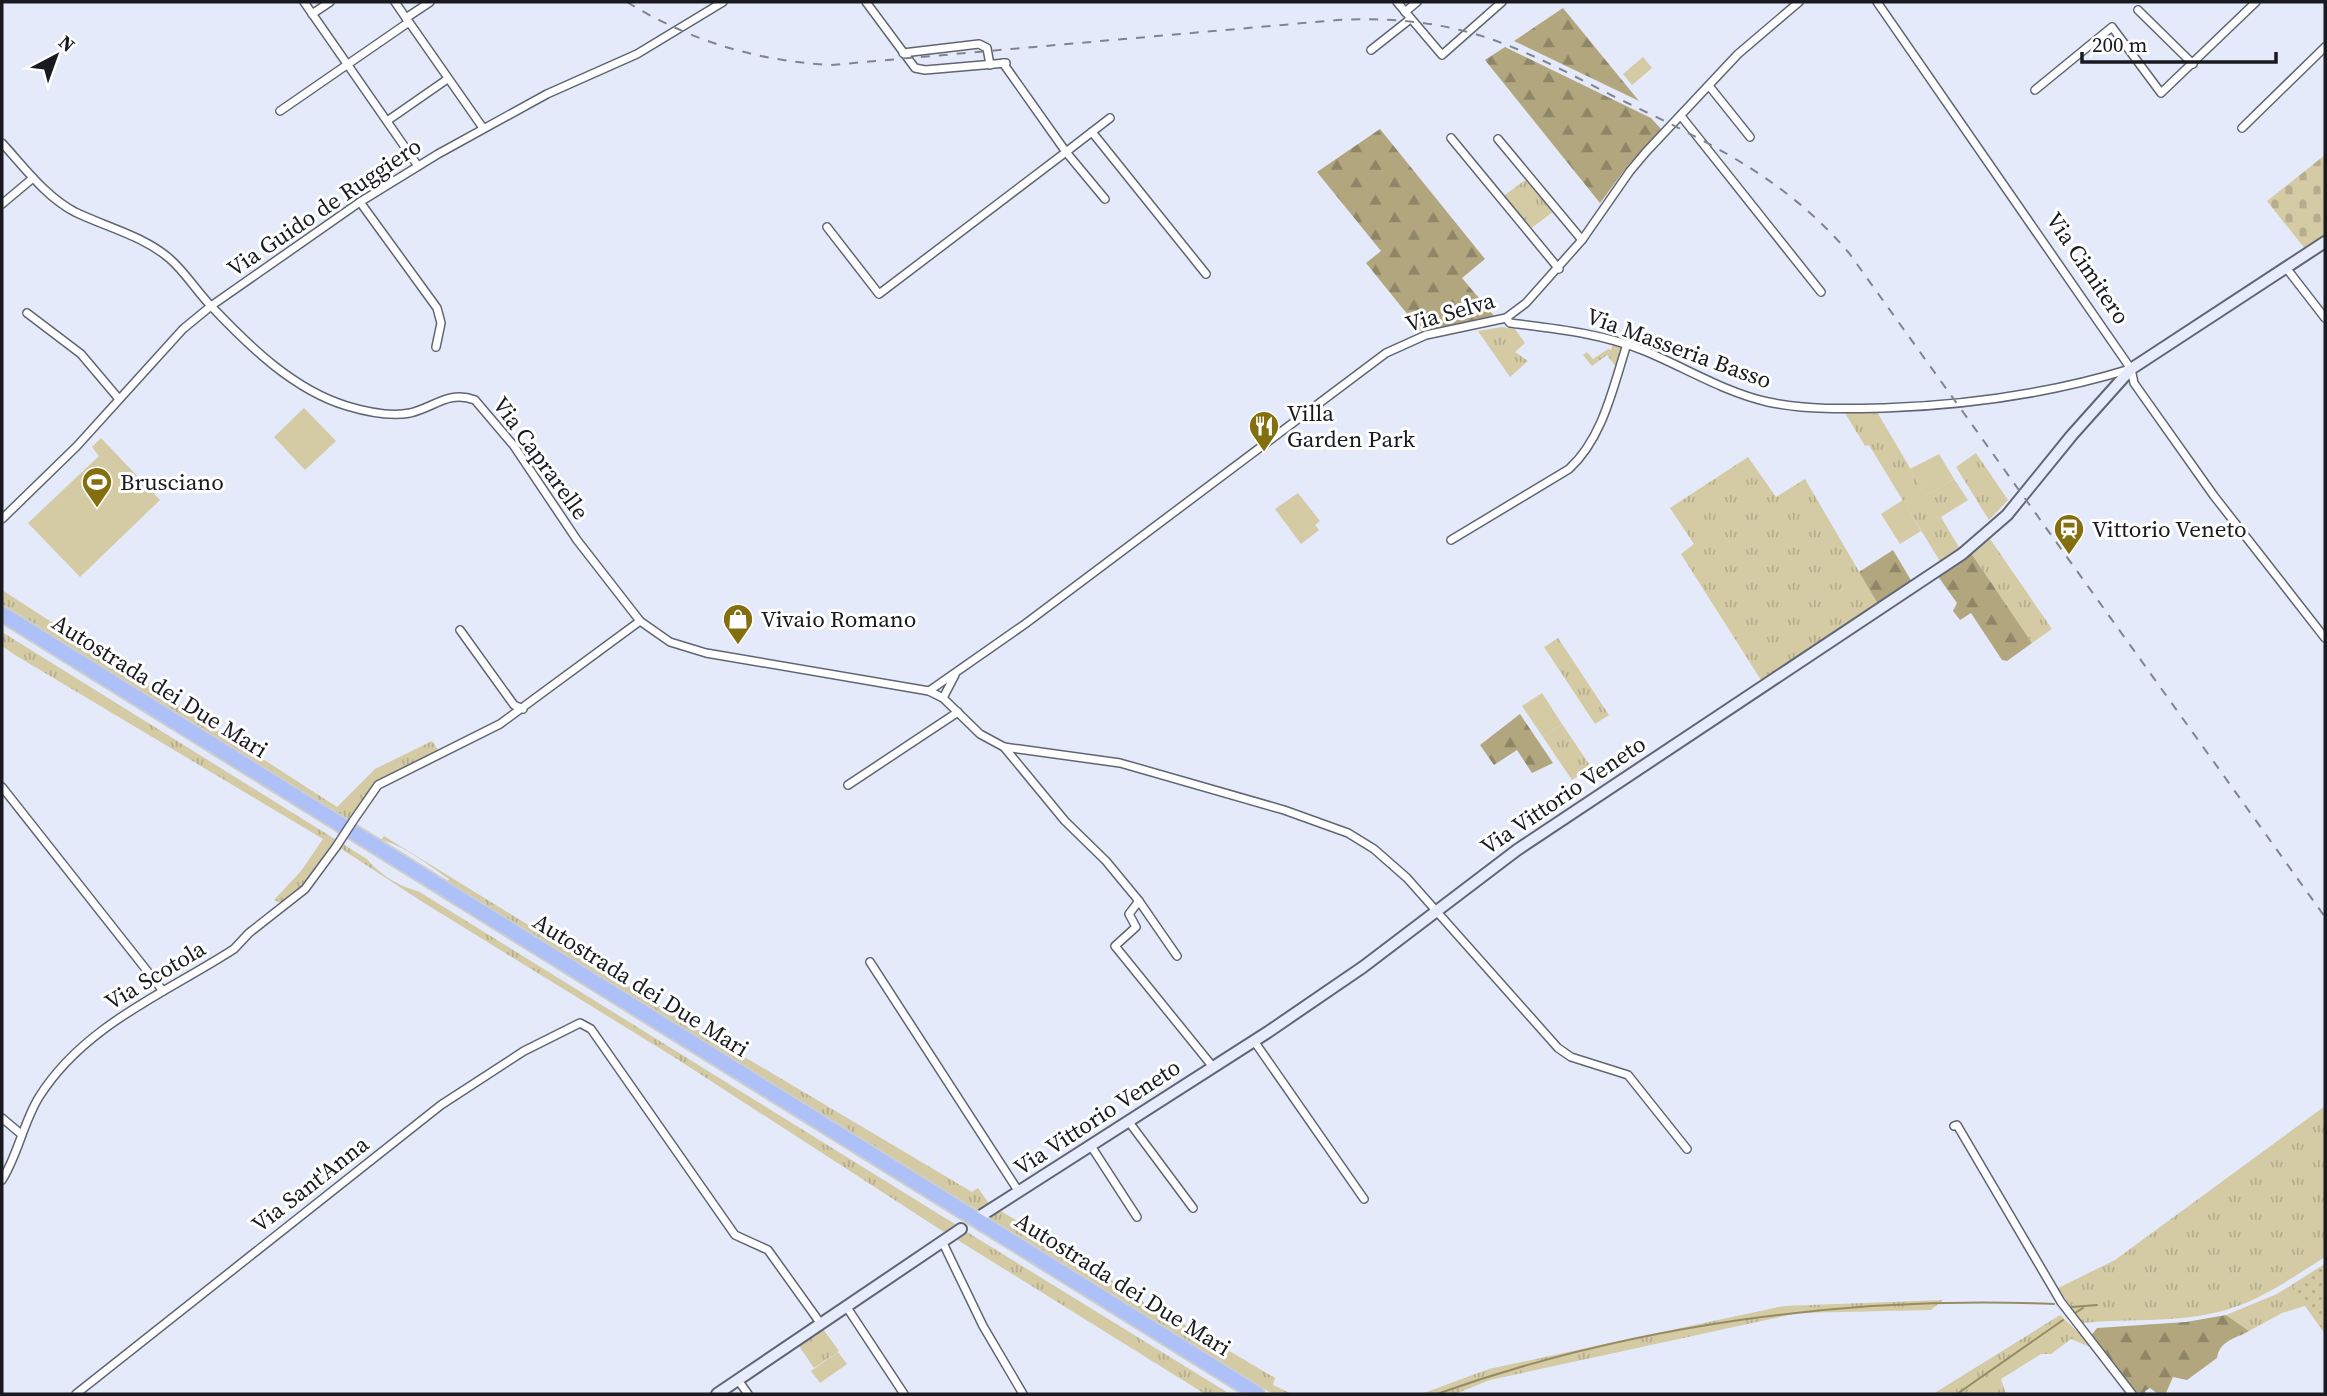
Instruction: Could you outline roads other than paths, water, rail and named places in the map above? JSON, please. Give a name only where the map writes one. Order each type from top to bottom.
[{"type":"highway","name":"Autostrada dei Due Mari","points":[[2,614],[1257,1394]]},
{"type":"highway","name":"Autostrada dei Due Mari","points":[[2,625],[1240,1394]]},
{"type":"street","points":[[304,2],[418,166]]},
{"type":"street","points":[[312,14],[330,2]]},
{"type":"street","points":[[395,2],[483,128]]},
{"type":"street","points":[[280,111],[348,65],[430,2]]},
{"type":"street","name":"Via Guido de Ruggiero","points":[[2,519],[77,446],[183,330],[211,306],[360,202],[418,166],[547,94],[637,54],[723,2]]},
{"type":"street","points":[[866,2],[903,53],[919,70],[1004,63],[1066,152],[1105,198]]},
{"type":"street","points":[[1396,2],[1442,55],[1502,2]]},
{"type":"street","points":[[1405,12],[1416,2]]},
{"type":"street","name":"Via Selva","points":[[929,691],[1386,353],[1426,335],[1506,318],[1526,303],[1582,240],[1630,171],[1738,54],[1799,2]]},
{"type":"street","name":"Via Cimitero","points":[[1877,2],[2131,369],[2134,383],[2214,496],[2325,638]]},
{"type":"street","points":[[2035,90],[2112,27],[2161,93],[2256,2]]},
{"type":"street","points":[[2138,10],[2193,64]]},
{"type":"street","points":[[1371,50],[1409,20]]},
{"type":"street","points":[[903,53],[979,44],[987,48],[990,65]]},
{"type":"street","points":[[2242,128],[2325,47]]},
{"type":"street","points":[[387,121],[446,80]]},
{"type":"street","points":[[1710,86],[1750,137]]},
{"type":"street","points":[[1681,116],[1821,292]]},
{"type":"street","points":[[827,227],[879,294],[1110,118]]},
{"type":"street","points":[[1092,132],[1206,274]]},
{"type":"street","points":[[1451,138],[1559,269]]},
{"type":"street","points":[[1498,139],[1582,240]]},
{"type":"street","name":"Via Caprarelle","points":[[2,143],[33,178],[73,211],[152,246],[171,259],[211,306],[285,374],[343,405],[399,415],[449,397],[475,401],[489,413],[514,446],[577,540],[640,621],[659,636],[687,648],[929,691],[943,698],[980,734],[1004,747]]},
{"type":"street","points":[[2,204],[33,178]]},
{"type":"street","points":[[360,202],[437,308],[441,323],[436,347]]},
{"type":"street","points":[[2131,369],[2325,242]]},
{"type":"street","points":[[2287,269],[2325,318]]},
{"type":"street","points":[[27,313],[82,354],[118,399]]},
{"type":"street","name":"Via Masseria Basso","points":[[1506,318],[1510,323],[1594,333],[1627,344],[1746,396],[1831,410],[1968,404],[2024,396],[2131,369]]},
{"type":"street","points":[[1451,540],[1569,469],[1581,458],[1591,445],[1601,421],[1627,344]]},
{"type":"street","name":"Via Vittorio Veneto","points":[[982,1215],[1254,1041],[1436,913],[1517,850],[1978,542],[2007,515],[2072,435],[2131,369]]},
{"type":"street","name":"Via Scotola","points":[[2,1180],[40,1096],[79,1051],[112,1023],[234,949],[249,933],[305,889],[378,785],[500,724],[640,621]]},
{"type":"street","points":[[460,630],[514,705],[523,709]]},
{"type":"street","name":"Via Selva","points":[[943,698],[955,674]]},
{"type":"street","points":[[848,785],[958,712]]},
{"type":"street","points":[[1004,747],[1120,763],[1333,827],[1389,861],[1558,1048],[1571,1058],[1628,1075],[1687,1149]]},
{"type":"street","points":[[1004,747],[1065,821],[1097,852],[1139,901],[1177,956]]},
{"type":"street","points":[[2,788],[163,990]]},
{"type":"street","points":[[1139,901],[1129,914],[1136,927],[1115,946],[1213,1068]]},
{"type":"street","points":[[870,961],[1019,1192]]},
{"type":"street","name":"Via Sant'Anna","points":[[76,1394],[441,1105],[524,1051],[580,1023],[592,1029],[735,1235],[768,1250],[821,1324]]},
{"type":"street","points":[[1254,1041],[1364,1199]]},
{"type":"street","points":[[2,1118],[21,1134]]},
{"type":"street","points":[[1129,1122],[1193,1208]]},
{"type":"street","points":[[1954,1126],[1957,1125],[2061,1302],[2132,1394]]},
{"type":"street","points":[[1091,1146],[1137,1217]]},
{"type":"street","points":[[717,1394],[961,1229]]},
{"type":"street","points":[[942,1241],[983,1326],[1023,1394]]},
{"type":"street","points":[[846,1307],[904,1394]]},
{"type":"street","points":[[738,1380],[748,1394]]},
{"type":"waterway","points":[[1437,1394],[1586,1350],[1741,1320],[1820,1310],[1899,1305],[1977,1302],[2054,1304]]},
{"type":"waterway","points":[[2072,1307],[2097,1305]]},
{"type":"waterway","points":[[2075,1313],[2083,1308]]},
{"type":"waterway","points":[[1957,1394],[2063,1320]]},
{"type":"railway","points":[[627,2],[675,28],[725,47],[777,59],[831,65],[1338,20],[1414,22],[1460,30],[1519,50],[1708,143],[1768,180],[1796,201],[1849,253],[2325,917]]},
{"type":"place","name":"Villa Garden Park","points":[[1264,453]]},
{"type":"place","name":"Brusciano","points":[[97,509]]},
{"type":"place","name":"Vittorio Veneto","points":[[2069,556]]},
{"type":"place","name":"Vivaio Romano","points":[[738,646]]}]
